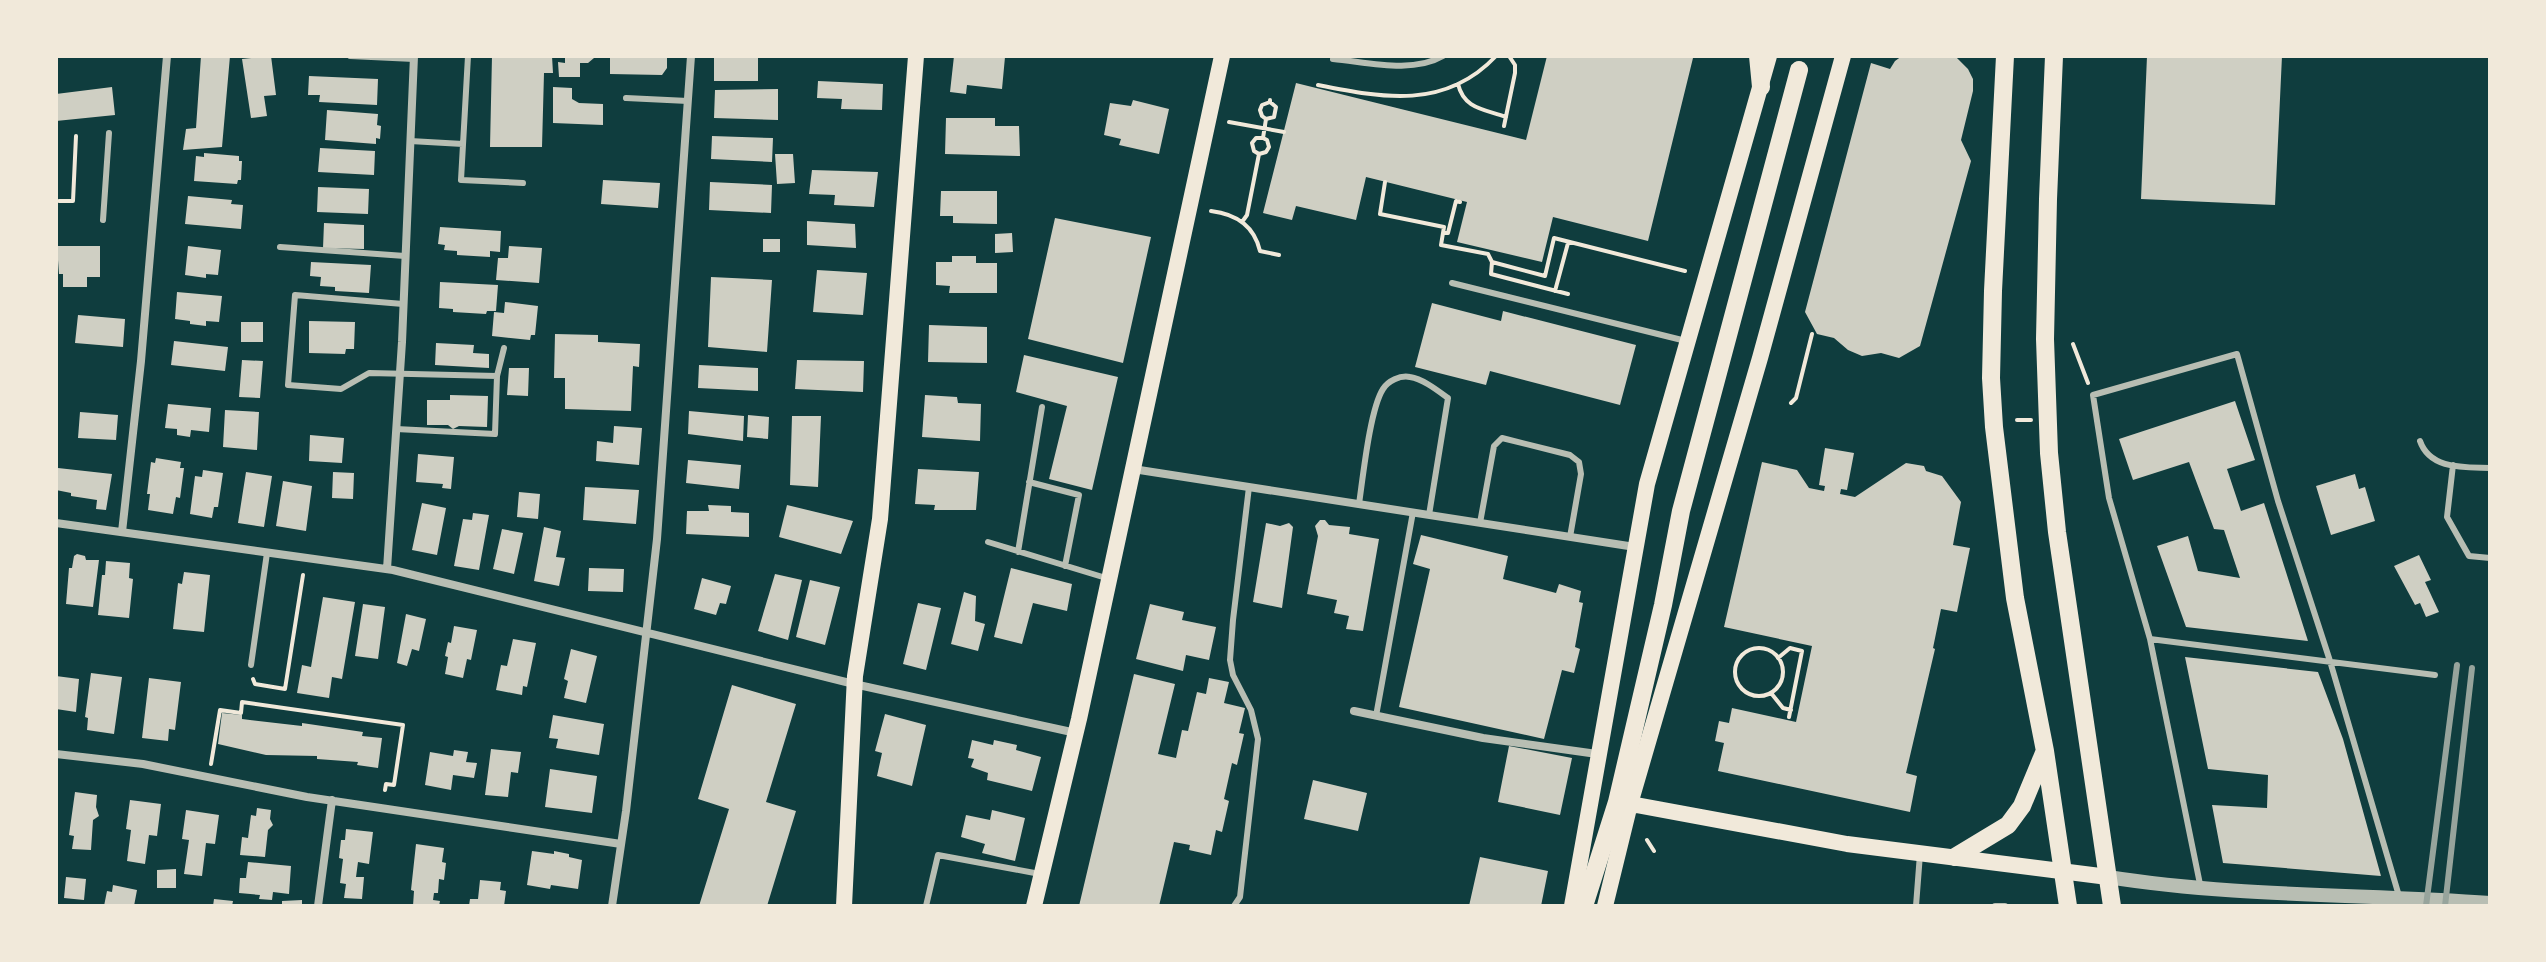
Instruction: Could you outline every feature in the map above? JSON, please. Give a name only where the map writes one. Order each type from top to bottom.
[{"type":"main road","points":[[844,906],[854,684],[880,519],[916,56]]},
{"type":"main road","points":[[1034,906],[1076,733],[1222,56]]},
{"type":"main road","points":[[1758,56],[1761,87]]},
{"type":"main road","points":[[1572,906],[1647,484],[1769,56]]},
{"type":"main road","points":[[1832,56],[1834,88]]},
{"type":"main road","points":[[1584,906],[1623,803],[1756,374],[1843,56]]},
{"type":"main road","points":[[2005,56],[1993,291],[1992,398],[1996,453],[2015,598],[2045,751],[2068,906]]},
{"type":"main road","points":[[2054,56],[2045,339],[2049,453],[2057,532],[2112,906]]},
{"type":"main road","points":[[1605,906],[1681,511],[1799,70]]},
{"type":"main road","points":[[1955,857],[2008,825],[2022,806],[2045,751]]},
{"type":"main road","points":[[1623,803],[1847,844],[2108,877]]},
{"type":"street","points":[[122,532],[141,361],[167,56]]},
{"type":"street","points":[[612,906],[648,632],[658,530],[691,56]]},
{"type":"street","points":[[387,569],[400,374],[414,57]]},
{"type":"street","points":[[1133,469],[1635,547]]},
{"type":"street","points":[[56,523],[387,569],[854,684],[1076,733]]},
{"type":"street","points":[[1354,711],[1483,738],[1597,754]]},
{"type":"street","points":[[56,754],[143,764],[332,800],[621,844]]},
{"type":"street","points":[[318,906],[332,800]]},
{"type":"street","points":[[2108,877],[2315,900],[2399,897],[2490,903]]},
{"type":"lane","points":[[350,56],[414,57]]},
{"type":"lane","points":[[468,56],[461,180],[523,183]]},
{"type":"lane","points":[[1333,59],[1398,65],[1431,62],[1443,56]]},
{"type":"lane","points":[[626,98],[688,101]]},
{"type":"lane","points":[[103,220],[109,133]]},
{"type":"lane","points":[[410,141],[463,144]]},
{"type":"lane","points":[[280,247],[405,256]]},
{"type":"lane","points":[[1452,283],[1687,342]]},
{"type":"lane","points":[[403,304],[295,295],[288,385],[341,389],[369,373],[497,376]]},
{"type":"lane","points":[[396,429],[495,434],[497,376],[504,348]]},
{"type":"lane","points":[[2201,889],[2150,639],[2109,498],[2093,395],[2237,354],[2278,501],[2330,661],[2399,897]]},
{"type":"lane","points":[[1359,504],[1376,405],[1384,387],[1396,378],[1410,377],[1430,385],[1448,398],[1429,515]]},
{"type":"lane","points":[[1018,552],[1042,407]]},
{"type":"lane","points":[[1480,523],[1494,446],[1502,438],[1570,455],[1579,462],[1581,474],[1570,537]]},
{"type":"lane","points":[[2420,441],[2423,450],[2440,463],[2490,468]]},
{"type":"lane","points":[[2453,465],[2447,517],[2469,556],[2490,558]]},
{"type":"lane","points":[[1029,482],[1079,495],[1065,566]]},
{"type":"lane","points":[[1234,906],[1240,897],[1258,741],[1251,710],[1233,675],[1230,660],[1249,487]]},
{"type":"lane","points":[[1376,716],[1413,512]]},
{"type":"lane","points":[[988,542],[1110,579]]},
{"type":"lane","points":[[251,665],[267,553]]},
{"type":"lane","points":[[2150,639],[2435,675]]},
{"type":"lane","points":[[1916,906],[1921,853]]},
{"type":"lane","points":[[926,906],[938,855],[1042,875]]},
{"type":"lane","points":[[1995,906],[2005,906]]},
{"type":"path","points":[[1318,85],[1376,96],[1431,94],[1458,84],[1496,56]]},
{"type":"path","points":[[1504,126],[1515,73],[1515,65],[1509,56]]},
{"type":"path","points":[[1458,84],[1463,99],[1469,104],[1506,117]]},
{"type":"path","points":[[1270,101],[1277,112],[1274,117],[1266,119],[1260,110],[1270,101]]},
{"type":"path","points":[[1263,138],[1266,119]]},
{"type":"path","points":[[1229,122],[1284,132]]},
{"type":"path","points":[[59,201],[73,201],[76,136]]},
{"type":"path","points":[[1256,138],[1263,138],[1269,147],[1259,154],[1254,151],[1252,143],[1256,138]]},
{"type":"path","points":[[1242,222],[1247,215],[1259,154]]},
{"type":"path","points":[[1385,182],[1380,214],[1444,227],[1441,245],[1488,254],[1492,262],[1491,274],[1568,294]]},
{"type":"path","points":[[1443,233],[1448,233],[1456,201],[1460,202]]},
{"type":"path","points":[[1211,211],[1227,213],[1242,222],[1251,229],[1260,251],[1279,255]]},
{"type":"path","points":[[1492,262],[1545,276],[1554,238],[1685,271]]},
{"type":"path","points":[[1555,291],[1568,242]]},
{"type":"path","points":[[1791,403],[1796,398],[1812,334]]},
{"type":"path","points":[[2073,344],[2093,395]]},
{"type":"path","points":[[2017,420],[2033,420]]},
{"type":"path","points":[[251,665],[255,684],[285,689],[303,575]]},
{"type":"path","points":[[1778,658],[1790,648],[1802,651],[1789,717]]},
{"type":"path","points":[[1753,649],[1769,651],[1778,658],[1783,669],[1783,677],[1771,693],[1760,696],[1745,692],[1736,680],[1736,665],[1753,649]]},
{"type":"path","points":[[1771,693],[1783,708],[1791,710]]},
{"type":"path","points":[[211,764],[220,710],[241,713],[242,702],[403,725],[394,785],[386,784],[385,790]]},
{"type":"path","points":[[1647,840],[1654,851]]},
{"type":"building","points":[[201,56],[230,56],[222,147],[183,150],[186,129],[196,128]]},
{"type":"building","points":[[271,56],[276,95],[264,96],[267,116],[251,118],[242,59]]},
{"type":"building","points":[[492,56],[552,56],[553,73],[544,73],[542,147],[490,147]]},
{"type":"building","points":[[565,56],[594,58],[588,63],[580,63],[580,77],[559,77],[558,62],[565,63]]},
{"type":"building","points":[[610,56],[667,56],[667,68],[662,75],[610,74]]},
{"type":"building","points":[[714,56],[758,56],[758,81],[714,81]]},
{"type":"building","points":[[954,56],[1005,57],[1002,89],[967,85],[966,94],[950,92]]},
{"type":"building","points":[[1547,56],[1693,58],[1648,241],[1553,217],[1542,262],[1457,242],[1467,202],[1366,177],[1356,220],[1296,206],[1292,220],[1263,213],[1296,83],[1526,140]]},
{"type":"building","points":[[1902,56],[1955,56],[1968,69],[1973,79],[1973,91],[1961,140],[1971,161],[1920,346],[1899,358],[1881,353],[1862,356],[1848,350],[1834,338],[1817,334],[1805,312],[1871,63],[1890,69]]},
{"type":"building","points":[[2147,56],[2282,56],[2275,205],[2141,199]]},
{"type":"building","points":[[309,76],[378,79],[377,105],[319,102],[320,95],[308,95]]},
{"type":"building","points":[[818,81],[883,84],[882,110],[841,109],[842,99],[817,98]]},
{"type":"building","points":[[112,87],[115,115],[56,121],[56,94]]},
{"type":"building","points":[[553,87],[572,88],[572,99],[579,103],[603,104],[603,125],[553,123]]},
{"type":"building","points":[[778,89],[778,120],[714,118],[715,90]]},
{"type":"building","points":[[1133,100],[1169,109],[1159,154],[1119,145],[1121,139],[1104,135],[1110,103],[1131,106]]},
{"type":"building","points":[[327,110],[378,114],[380,139],[376,138],[376,144],[325,140]]},
{"type":"building","points":[[946,118],[995,118],[995,126],[1019,126],[1020,156],[945,154]]},
{"type":"building","points":[[712,136],[773,138],[772,162],[711,159]]},
{"type":"building","points":[[320,148],[375,151],[374,175],[318,172]]},
{"type":"building","points":[[204,153],[239,156],[239,161],[242,161],[241,180],[237,184],[194,181],[196,156],[204,157]]},
{"type":"building","points":[[775,154],[793,154],[795,183],[777,184]]},
{"type":"building","points":[[812,170],[878,172],[874,207],[834,205],[835,195],[809,194]]},
{"type":"building","points":[[603,180],[660,183],[658,208],[601,204]]},
{"type":"building","points":[[710,182],[772,185],[771,213],[709,210]]},
{"type":"building","points":[[318,187],[369,189],[368,214],[317,212]]},
{"type":"building","points":[[941,191],[997,191],[997,224],[953,223],[953,216],[940,216]]},
{"type":"building","points":[[188,196],[232,200],[231,204],[243,205],[241,229],[185,224]]},
{"type":"building","points":[[1055,218],[1151,237],[1123,363],[1028,339]]},
{"type":"building","points":[[807,221],[855,224],[856,248],[807,245]]},
{"type":"building","points":[[324,223],[364,225],[364,249],[323,248]]},
{"type":"building","points":[[440,227],[501,231],[500,252],[490,251],[490,257],[457,255],[457,251],[444,250],[445,245],[438,244]]},
{"type":"building","points":[[1012,233],[1013,252],[995,253],[995,234]]},
{"type":"building","points":[[763,239],[780,239],[780,252],[763,252]]},
{"type":"building","points":[[57,246],[100,246],[100,277],[87,277],[87,287],[63,287]]},
{"type":"building","points":[[188,246],[221,250],[218,275],[206,274],[206,278],[185,275]]},
{"type":"building","points":[[509,246],[542,248],[539,283],[496,280],[498,258],[508,258]]},
{"type":"building","points":[[952,256],[976,256],[976,263],[997,263],[997,293],[949,293],[950,286],[936,285],[936,262],[952,262]]},
{"type":"building","points":[[311,262],[371,265],[369,293],[335,291],[335,287],[320,286],[321,277],[310,276]]},
{"type":"building","points":[[817,270],[867,273],[863,315],[813,312]]},
{"type":"building","points":[[711,277],[772,280],[767,352],[708,347]]},
{"type":"building","points":[[440,282],[498,285],[496,311],[487,311],[486,314],[439,308]]},
{"type":"building","points":[[177,292],[222,296],[219,322],[206,321],[206,326],[175,319]]},
{"type":"building","points":[[505,302],[538,306],[535,335],[531,335],[530,340],[492,336],[494,312],[504,313]]},
{"type":"building","points":[[1432,303],[1501,321],[1503,311],[1636,345],[1620,405],[1490,371],[1486,385],[1415,367]]},
{"type":"building","points":[[78,315],[125,319],[123,347],[75,343]]},
{"type":"building","points":[[309,321],[355,322],[354,349],[346,349],[345,354],[309,353]]},
{"type":"building","points":[[241,322],[263,322],[263,342],[241,342]]},
{"type":"building","points":[[929,325],[987,327],[987,363],[928,362]]},
{"type":"building","points":[[555,334],[598,335],[598,342],[640,344],[639,367],[633,366],[631,411],[565,409],[565,378],[554,378]]},
{"type":"building","points":[[174,341],[228,347],[225,371],[171,365]]},
{"type":"building","points":[[436,343],[474,345],[473,353],[489,354],[489,368],[435,365]]},
{"type":"building","points":[[1024,355],[1118,377],[1092,490],[1049,479],[1067,406],[1016,392]]},
{"type":"building","points":[[242,360],[263,361],[260,398],[239,397]]},
{"type":"building","points":[[797,360],[864,361],[863,392],[795,389]]},
{"type":"building","points":[[699,365],[758,368],[758,391],[698,388]]},
{"type":"building","points":[[509,368],[529,368],[528,396],[507,395]]},
{"type":"building","points":[[450,395],[488,396],[487,427],[459,426],[453,429],[448,425],[427,425],[427,400],[450,400]]},
{"type":"building","points":[[925,395],[957,397],[958,403],[981,404],[980,441],[922,437]]},
{"type":"building","points":[[2235,401],[2255,460],[2227,469],[2241,511],[2264,503],[2308,641],[2186,627],[2157,546],[2188,536],[2198,571],[2240,578],[2224,530],[2214,529],[2189,462],[2133,480],[2119,439]]},
{"type":"building","points":[[168,404],[211,408],[209,432],[191,430],[190,437],[177,435],[177,429],[165,428]]},
{"type":"building","points":[[225,410],[259,412],[257,450],[223,447]]},
{"type":"building","points":[[689,411],[744,416],[743,441],[688,434]]},
{"type":"building","points":[[80,412],[118,415],[116,440],[78,438]]},
{"type":"building","points":[[748,415],[769,417],[768,439],[747,437]]},
{"type":"building","points":[[792,416],[821,416],[818,487],[790,485]]},
{"type":"building","points":[[614,426],[642,428],[639,465],[596,461],[597,441],[613,443]]},
{"type":"building","points":[[310,435],[344,438],[342,463],[309,461]]},
{"type":"building","points":[[1825,448],[1854,453],[1847,490],[1841,489],[1840,494],[1855,497],[1906,463],[1924,466],[1926,471],[1942,476],[1961,502],[1953,545],[1970,548],[1957,612],[1941,609],[1935,649],[1906,773],[1917,776],[1910,812],[1718,771],[1724,743],[1715,741],[1719,721],[1729,723],[1732,708],[1796,722],[1812,646],[1724,627],[1762,462],[1797,470],[1809,488],[1824,491],[1825,486],[1819,485]]},
{"type":"building","points":[[418,454],[454,457],[451,489],[442,488],[443,484],[416,482]]},
{"type":"building","points":[[156,458],[181,462],[180,468],[184,468],[180,498],[176,497],[173,514],[148,510],[151,462],[155,463]]},
{"type":"building","points":[[688,460],[741,465],[739,489],[686,483]]},
{"type":"building","points":[[58,468],[112,474],[106,510],[96,509],[97,500],[56,490]]},
{"type":"building","points":[[918,469],[979,472],[976,510],[934,510],[935,505],[915,504]]},
{"type":"building","points":[[203,470],[223,473],[218,507],[214,507],[212,518],[190,514],[195,476],[202,477]]},
{"type":"building","points":[[246,472],[272,476],[264,527],[238,523]]},
{"type":"building","points":[[333,472],[354,473],[353,499],[332,498]]},
{"type":"building","points":[[2355,474],[2359,489],[2365,487],[2375,521],[2331,535],[2316,486]]},
{"type":"building","points":[[283,481],[312,486],[306,531],[276,526]]},
{"type":"building","points":[[585,487],[639,490],[636,524],[583,520]]},
{"type":"building","points":[[519,492],[540,494],[538,519],[517,517]]},
{"type":"building","points":[[422,503],[446,508],[437,555],[412,550]]},
{"type":"building","points":[[708,505],[731,506],[731,512],[749,513],[749,537],[686,534],[687,511],[709,511]]},
{"type":"building","points":[[787,505],[853,521],[841,554],[779,537]]},
{"type":"building","points":[[473,513],[489,515],[479,570],[454,566],[463,519],[472,520]]},
{"type":"building","points":[[1320,520],[1325,520],[1329,525],[1350,527],[1349,534],[1379,539],[1363,631],[1346,629],[1349,616],[1334,613],[1337,600],[1307,594],[1318,536],[1315,526]]},
{"type":"building","points":[[1266,523],[1280,526],[1289,523],[1293,527],[1282,608],[1253,602]]},
{"type":"building","points":[[544,527],[561,531],[556,557],[565,558],[559,586],[534,581]]},
{"type":"building","points":[[502,529],[523,533],[514,574],[493,569]]},
{"type":"building","points":[[1421,535],[1508,556],[1503,579],[1556,593],[1559,584],[1581,591],[1579,602],[1583,603],[1575,647],[1580,649],[1574,673],[1562,670],[1544,739],[1399,707],[1430,569],[1413,564]]},
{"type":"building","points":[[77,554],[85,556],[86,560],[99,560],[93,607],[66,604],[69,568],[72,568]]},
{"type":"building","points":[[2419,555],[2431,580],[2425,582],[2439,612],[2426,617],[2420,603],[2415,605],[2394,566]]},
{"type":"building","points":[[106,561],[130,563],[129,578],[133,579],[129,618],[98,615]]},
{"type":"building","points":[[589,568],[624,569],[623,592],[588,591]]},
{"type":"building","points":[[1011,568],[1072,584],[1067,611],[1033,603],[1022,644],[994,637]]},
{"type":"building","points":[[184,572],[210,575],[204,632],[173,629],[178,583],[182,584]]},
{"type":"building","points":[[775,574],[802,580],[788,640],[758,631]]},
{"type":"building","points":[[702,578],[731,586],[726,604],[720,603],[716,615],[694,609]]},
{"type":"building","points":[[810,580],[840,587],[825,645],[796,637]]},
{"type":"building","points":[[964,592],[976,596],[975,621],[985,624],[978,651],[951,644]]},
{"type":"building","points":[[323,597],[355,602],[342,679],[332,677],[329,698],[297,693],[302,665],[311,667]]},
{"type":"building","points":[[918,603],[941,608],[926,670],[903,664]]},
{"type":"building","points":[[363,604],[385,607],[378,659],[355,656]]},
{"type":"building","points":[[1150,604],[1184,612],[1182,620],[1216,627],[1209,660],[1186,655],[1183,671],[1136,659]]},
{"type":"building","points":[[406,614],[426,619],[419,651],[412,649],[407,666],[397,663]]},
{"type":"building","points":[[454,626],[477,630],[471,660],[467,659],[463,678],[445,674],[448,657],[445,656]]},
{"type":"building","points":[[513,639],[536,643],[527,687],[523,686],[522,695],[496,690],[501,665],[507,666]]},
{"type":"building","points":[[571,649],[597,656],[586,703],[564,698],[568,681],[564,679]]},
{"type":"building","points":[[2185,657],[2318,672],[2343,739],[2381,876],[2223,863],[2212,805],[2267,808],[2268,775],[2208,769]]},
{"type":"building","points":[[91,673],[122,677],[114,734],[87,730],[88,718],[85,717]]},
{"type":"building","points":[[1134,674],[1175,684],[1158,754],[1176,758],[1182,730],[1188,731],[1197,692],[1206,694],[1209,678],[1229,682],[1224,703],[1245,708],[1239,733],[1244,734],[1237,765],[1232,763],[1224,799],[1229,801],[1222,832],[1216,830],[1211,855],[1189,850],[1190,845],[1174,842],[1159,906],[1079,906]]},
{"type":"building","points":[[56,676],[79,679],[76,712],[56,709]]},
{"type":"building","points":[[149,678],[181,682],[175,730],[169,729],[168,741],[142,738]]},
{"type":"building","points":[[732,685],[796,704],[766,802],[796,811],[767,906],[699,906],[729,809],[698,799]]},
{"type":"building","points":[[222,713],[242,715],[242,719],[302,726],[302,723],[363,732],[362,736],[382,738],[378,768],[357,765],[358,762],[317,759],[317,756],[266,755],[218,744]]},
{"type":"building","points":[[885,714],[926,725],[912,786],[877,776],[882,753],[875,751]]},
{"type":"building","points":[[553,715],[604,724],[599,755],[556,748],[558,739],[549,738]]},
{"type":"building","points":[[972,740],[993,745],[994,740],[1017,745],[1016,750],[1041,757],[1032,791],[987,780],[988,773],[971,767],[974,759],[968,758]]},
{"type":"building","points":[[1509,746],[1572,758],[1560,815],[1498,802]]},
{"type":"building","points":[[491,749],[521,752],[518,773],[511,772],[508,797],[485,795]]},
{"type":"building","points":[[454,750],[468,752],[466,762],[477,763],[474,778],[453,775],[451,790],[425,785],[430,752],[453,756]]},
{"type":"building","points":[[550,769],[597,776],[592,813],[545,807]]},
{"type":"building","points":[[1313,780],[1367,793],[1358,831],[1304,819]]},
{"type":"building","points":[[75,792],[97,795],[99,816],[93,820],[91,850],[72,849],[74,836],[69,835]]},
{"type":"building","points":[[130,800],[161,804],[157,836],[149,835],[145,864],[127,861],[131,830],[126,829]]},
{"type":"building","points":[[257,808],[271,810],[273,825],[268,830],[265,857],[240,855],[242,837],[248,838],[251,815],[256,816]]},
{"type":"building","points":[[186,810],[219,815],[215,844],[206,843],[202,876],[184,874],[189,840],[182,839]]},
{"type":"building","points":[[992,810],[1025,818],[1015,861],[982,853],[985,844],[961,837],[966,815],[990,820]]},
{"type":"building","points":[[346,829],[373,832],[369,864],[358,862],[356,877],[364,877],[362,899],[344,898],[346,884],[340,883],[343,859],[339,858],[341,840],[345,840]]},
{"type":"building","points":[[416,844],[444,848],[444,880],[439,879],[438,893],[434,893],[433,900],[440,901],[439,906],[413,906],[414,891],[411,890]]},
{"type":"building","points":[[532,851],[554,854],[554,851],[582,860],[578,889],[527,885]]},
{"type":"building","points":[[1480,857],[1548,871],[1541,906],[1469,906]]},
{"type":"building","points":[[248,862],[291,866],[289,894],[273,892],[272,900],[259,899],[260,895],[239,893],[240,878],[246,878]]},
{"type":"building","points":[[176,869],[176,888],[157,888],[157,870]]},
{"type":"building","points":[[66,877],[86,879],[84,900],[64,898]]},
{"type":"building","points":[[480,880],[501,882],[500,890],[506,891],[504,906],[469,906],[470,899],[478,899]]},
{"type":"building","points":[[113,885],[137,890],[134,906],[104,906],[107,891],[112,892]]},
{"type":"building","points":[[214,899],[233,901],[232,906],[213,906]]},
{"type":"building","points":[[302,900],[302,906],[282,906],[282,901]]},
{"type":"railway","points":[[2426,906],[2457,665]]},
{"type":"railway","points":[[2445,906],[2472,668]]}]
